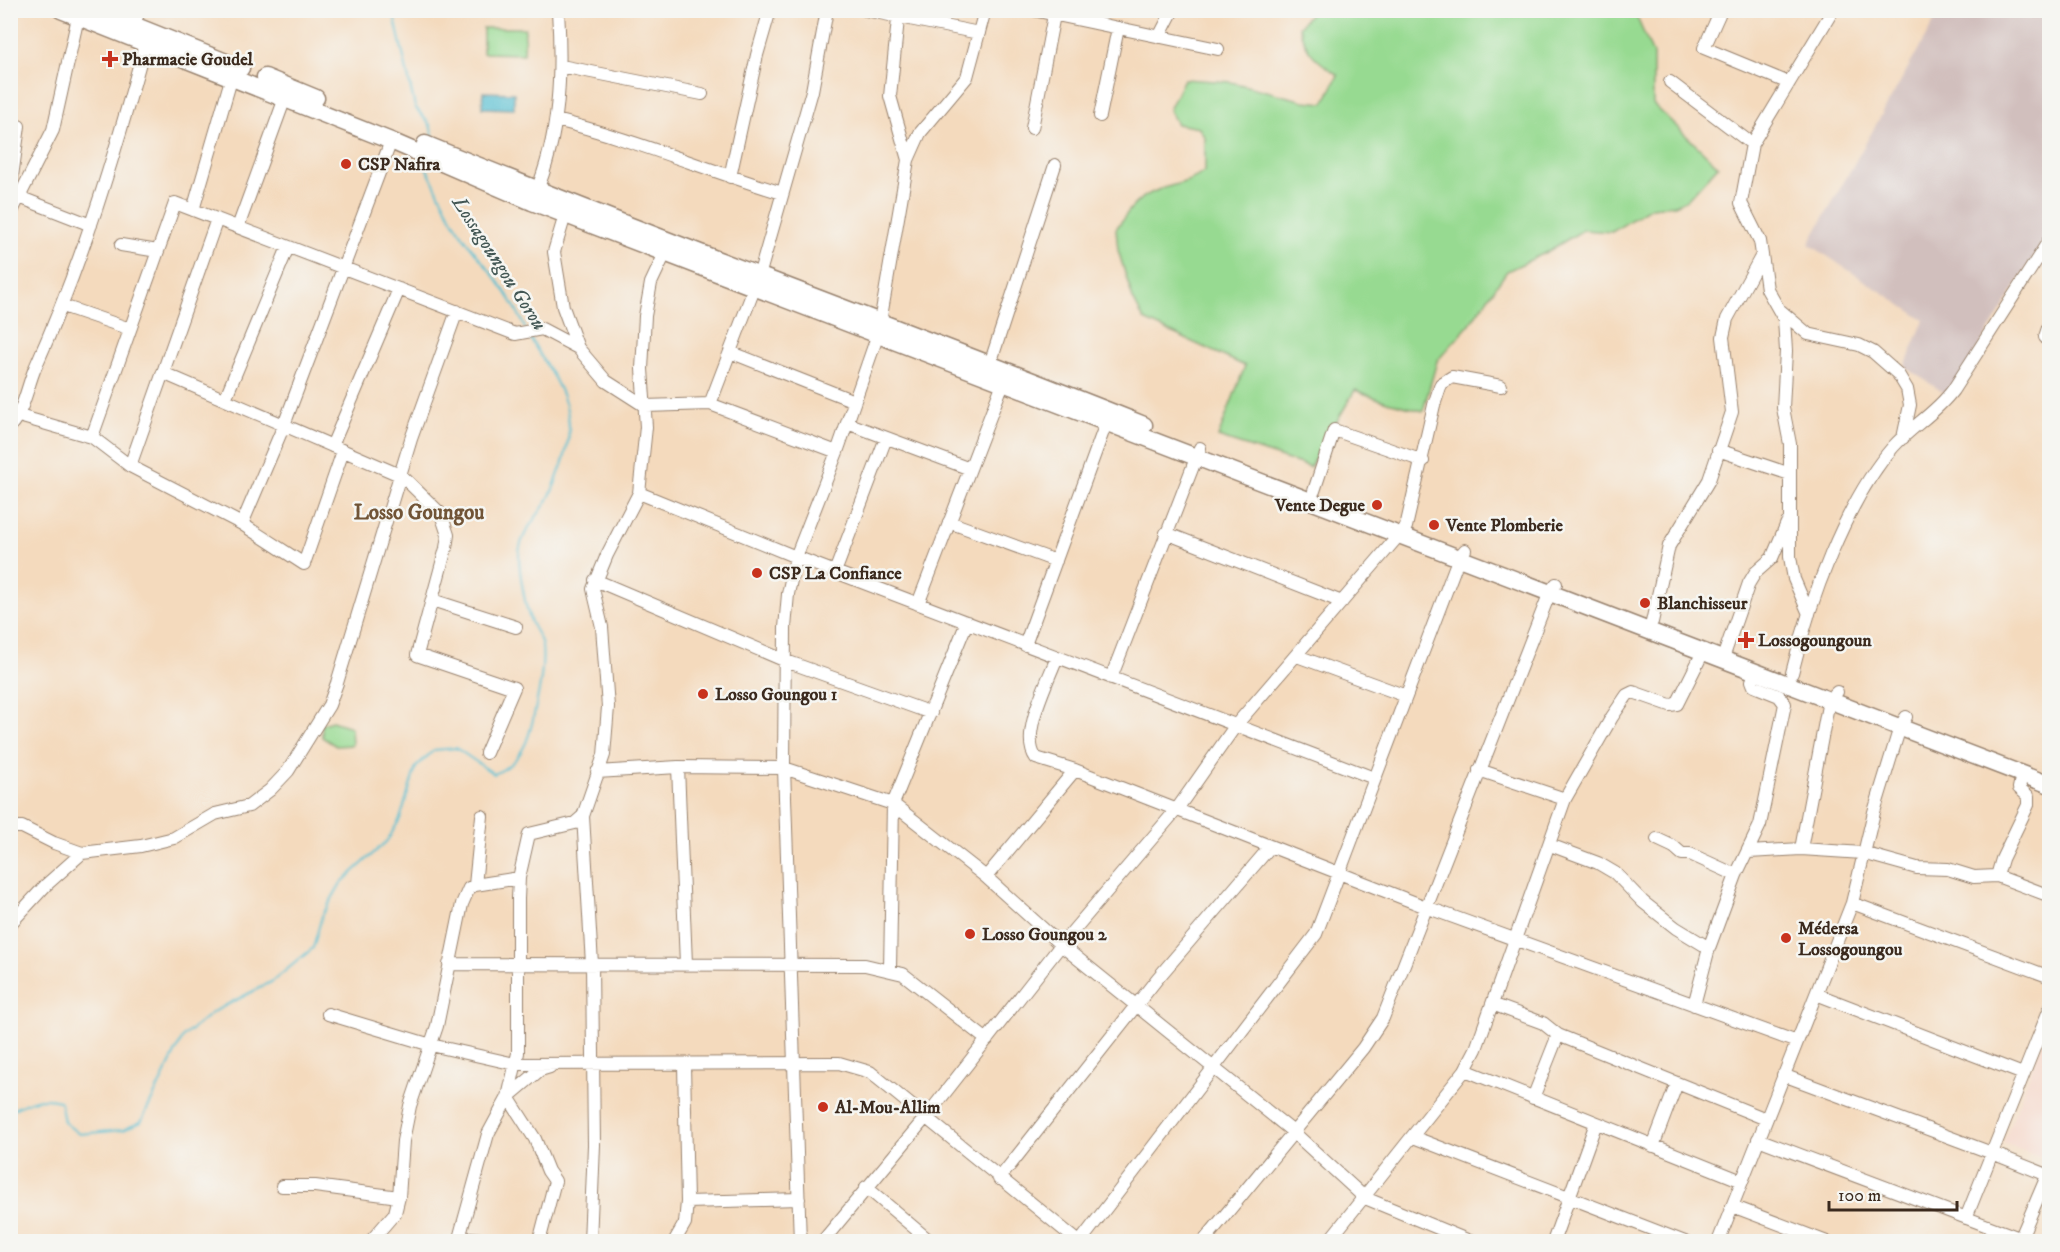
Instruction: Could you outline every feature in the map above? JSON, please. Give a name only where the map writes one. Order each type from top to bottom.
[{"type":"main road","points":[[61,10],[667,248],[880,327],[990,364],[1108,417],[1553,588],[1704,650],[1792,673],[1833,696]]},
{"type":"main road","points":[[96,10],[137,18],[535,196],[565,215],[667,248]]},
{"type":"main road","points":[[880,327],[1003,383],[1108,417]]},
{"type":"main road","points":[[1198,452],[1314,491],[1401,530]]},
{"type":"main road","points":[[1553,588],[1652,622],[1725,654],[1756,671],[2049,772]]},
{"type":"main road","points":[[1903,722],[2049,784]]},
{"type":"street","points":[[535,196],[556,120],[561,66],[558,10]]},
{"type":"street","points":[[730,177],[757,55],[770,10]]},
{"type":"street","points":[[710,404],[757,281],[812,91],[827,10]]},
{"type":"street","points":[[865,10],[899,13],[979,33]]},
{"type":"street","points":[[800,1242],[784,768],[785,628],[796,557],[837,452],[880,327],[908,160],[920,132],[967,77],[985,10]]},
{"type":"street","points":[[1033,10],[1218,49]]},
{"type":"street","points":[[1159,37],[1173,10]]},
{"type":"street","points":[[1721,10],[1704,48],[1789,83]]},
{"type":"street","points":[[1809,614],[1794,579],[1790,557],[1790,444],[1783,393],[1784,319],[1767,289],[1756,231],[1741,203],[1752,144],[1829,12]]},
{"type":"street","points":[[899,13],[890,96],[908,160]]},
{"type":"street","points":[[1032,128],[1054,15]]},
{"type":"street","points":[[13,193],[40,160],[53,130],[78,17]]},
{"type":"street","points":[[1100,116],[1118,28]]},
{"type":"street","points":[[10,426],[20,416],[25,392],[63,306],[119,141],[146,44]]},
{"type":"street","points":[[561,66],[702,94]]},
{"type":"street","points":[[194,210],[232,76]]},
{"type":"street","points":[[1670,82],[1752,144]]},
{"type":"street","points":[[238,227],[285,98]]},
{"type":"street","points":[[556,120],[617,135],[730,177],[782,193]]},
{"type":"street","points":[[10,124],[19,126],[10,215]]},
{"type":"street","points":[[242,524],[284,425],[391,141]]},
{"type":"street","points":[[990,364],[1055,165]]},
{"type":"street","points":[[13,193],[91,225]]},
{"type":"street","points":[[92,437],[175,203],[515,334],[542,329],[578,348]]},
{"type":"street","points":[[565,215],[554,252],[563,307],[578,348],[606,381],[645,406],[710,404],[837,452]]},
{"type":"street","points":[[130,466],[217,219]]},
{"type":"street","points":[[1792,673],[1809,614],[1857,500],[1893,448],[1942,406],[2049,239]]},
{"type":"street","points":[[121,245],[158,251]]},
{"type":"street","points":[[225,399],[288,247]]},
{"type":"street","points":[[590,1242],[594,1145],[592,964],[583,816],[604,755],[608,707],[602,627],[593,589],[595,580],[639,494],[645,406],[642,369],[645,315],[651,283],[667,248]]},
{"type":"street","points":[[1652,622],[1669,546],[1706,486],[1732,412],[1723,337],[1727,319],[1762,255]]},
{"type":"street","points":[[20,416],[92,437],[130,466],[242,524],[304,564],[338,448],[399,289]]},
{"type":"street","points":[[63,306],[130,329]]},
{"type":"street","points":[[1778,308],[1808,334],[1859,345],[1873,352],[1898,374],[1906,389],[1910,405],[1904,438]]},
{"type":"street","points":[[10,827],[22,827],[54,843],[82,853],[141,846],[174,838],[215,814],[249,806],[270,790],[288,771],[328,705],[402,476],[411,440],[457,311]]},
{"type":"street","points":[[2049,322],[2045,337],[2049,343]]},
{"type":"street","points":[[730,352],[854,401]]},
{"type":"street","points":[[163,373],[402,476],[441,514],[448,535],[446,548],[417,655],[514,688],[486,753]]},
{"type":"street","points":[[822,1242],[926,1117],[1061,945],[1177,809],[1236,725],[1297,656],[1401,530],[1423,461],[1438,389],[1445,380],[1452,377],[1502,386]]},
{"type":"street","points":[[918,604],[1003,383]]},
{"type":"street","points":[[1025,645],[1108,417]]},
{"type":"street","points":[[847,423],[970,469]]},
{"type":"street","points":[[1314,491],[1334,430],[1423,461]]},
{"type":"street","points":[[835,572],[886,438]]},
{"type":"street","points":[[1718,450],[1790,474]]},
{"type":"street","points":[[1111,678],[1198,452]]},
{"type":"street","points":[[639,494],[796,557],[1374,778]]},
{"type":"street","points":[[1725,654],[1749,583],[1755,573],[1772,558],[1790,515]]},
{"type":"street","points":[[950,522],[1056,561]]},
{"type":"street","points":[[1166,533],[1342,602]]},
{"type":"street","points":[[328,1014],[431,1045],[515,1065],[839,1063],[859,1068],[870,1072],[999,1179],[1080,1242],[1311,941],[1462,553]]},
{"type":"street","points":[[595,580],[786,661],[931,713]]},
{"type":"street","points":[[1203,1242],[1376,1031],[1553,588]]},
{"type":"street","points":[[432,600],[516,627]]},
{"type":"street","points":[[890,969],[893,804],[967,622]]},
{"type":"street","points":[[1328,1242],[1465,1070],[1476,1048],[1565,799],[1611,717],[1627,695],[1636,693],[1675,705],[1704,650]]},
{"type":"street","points":[[1297,656],[1406,696]]},
{"type":"street","points":[[1057,657],[1030,733],[1029,744],[1036,758],[1076,770],[1426,907],[1515,937],[1797,1042]]},
{"type":"street","points":[[1694,1005],[1709,948],[1736,875],[1749,852],[1768,796],[1785,704],[1779,696],[1754,686],[1752,681],[1756,671]]},
{"type":"street","points":[[1801,849],[1833,696]]},
{"type":"street","points":[[1718,1242],[1852,903],[1863,854],[1903,722]]},
{"type":"street","points":[[597,772],[678,767],[784,768],[893,804],[986,877],[1061,945],[1292,1131],[1365,1198],[1472,1242]]},
{"type":"street","points":[[678,767],[686,964]]},
{"type":"street","points":[[986,877],[1076,770]]},
{"type":"street","points":[[1479,770],[1565,799]]},
{"type":"street","points":[[1997,876],[2002,859],[2028,805],[2028,796],[2019,788],[2022,774]]},
{"type":"street","points":[[475,885],[482,816]]},
{"type":"street","points":[[511,1242],[459,1239],[488,1134],[508,1097],[518,1053],[519,878],[529,834],[575,823],[583,816]]},
{"type":"street","points":[[1657,838],[1677,848],[1682,854],[1690,854],[1736,875]]},
{"type":"street","points":[[1550,845],[1598,863],[1615,873],[1643,902],[1677,928],[1709,948]]},
{"type":"street","points":[[999,1179],[1170,962],[1270,847]]},
{"type":"street","points":[[1749,852],[1801,849],[1863,854],[1974,877],[1997,876],[2049,896]]},
{"type":"street","points":[[10,924],[46,885],[82,853]]},
{"type":"street","points":[[370,1242],[395,1213],[399,1197],[403,1141],[410,1106],[431,1045],[462,904],[469,888],[475,885],[519,878]]},
{"type":"street","points":[[1852,903],[2049,977]]},
{"type":"street","points":[[448,964],[865,965],[890,969],[915,982],[987,1040]]},
{"type":"street","points":[[1816,994],[2023,1074]]},
{"type":"street","points":[[1492,1004],[1543,1023],[1558,1035],[1766,1119]]},
{"type":"street","points":[[1966,1218],[2049,1008]]},
{"type":"street","points":[[1533,1098],[1558,1035]]},
{"type":"street","points":[[508,1097],[540,1070],[554,1065]]},
{"type":"street","points":[[674,1242],[685,1223],[687,1202],[684,1065]]},
{"type":"street","points":[[1465,1070],[1742,1181]]},
{"type":"street","points":[[1758,1139],[2023,1240],[2048,1176],[1783,1075]]},
{"type":"street","points":[[1653,1146],[1677,1083]]},
{"type":"street","points":[[508,1097],[535,1139],[548,1171],[555,1181],[539,1242]]},
{"type":"street","points":[[1553,1242],[1596,1123]]},
{"type":"street","points":[[1413,1137],[1685,1242]]},
{"type":"street","points":[[282,1186],[315,1186],[399,1197]]},
{"type":"street","points":[[866,1187],[931,1242]]},
{"type":"street","points":[[687,1202],[799,1199]]},
{"type":"street","points":[[1732,1206],[1827,1242]]},
{"type":"shaded area","points":[[1940,11],[2049,11],[2049,232],[1949,396],[1905,367],[1924,320],[1809,244]]},
{"type":"shaded area","points":[[2049,1025],[2049,1161],[2003,1143]]},
{"type":"green space","points":[[1312,11],[1634,11],[1653,54],[1653,104],[1718,166],[1688,199],[1675,205],[1651,207],[1612,232],[1583,230],[1545,253],[1507,271],[1469,325],[1437,361],[1423,411],[1387,402],[1355,390],[1310,467],[1218,437],[1245,366],[1144,320],[1133,299],[1118,250],[1116,229],[1132,207],[1144,197],[1159,189],[1190,180],[1205,171],[1205,138],[1199,128],[1177,124],[1169,110],[1184,79],[1231,82],[1304,101],[1324,103],[1338,75],[1313,56],[1305,44],[1299,27]]},
{"type":"green space","points":[[483,28],[525,28],[524,54],[483,53]]},
{"type":"green space","points":[[332,721],[351,727],[352,745],[336,746],[322,737],[322,724]]},
{"type":"water","points":[[483,92],[514,93],[514,109],[482,108]]},
{"type":"waterway","name":"Lossagoungou Gorou","points":[[393,10],[415,107],[430,125],[434,139]]},
{"type":"waterway","name":"Lossagoungou Gorou","points":[[425,165],[456,225],[507,294],[525,328]]},
{"type":"waterway","name":"Lossagoungou Gorou","points":[[10,1111],[34,1100],[60,1101],[64,1122],[79,1134],[123,1130],[141,1122],[183,1037],[213,1012],[273,981],[313,948],[322,916],[341,883],[387,841],[400,819],[416,767],[434,750],[456,748],[494,774],[505,768],[520,753],[532,723],[543,660],[541,643],[531,622],[525,598],[520,570],[520,548],[525,534],[553,490],[562,465],[569,428],[567,412],[557,383],[529,336]]},
{"type":"place","name":"Pharmacie Goudel","points":[[110,59]]},
{"type":"place","name":"CSP Nafira","points":[[346,164]]},
{"type":"place","name":"Vente Degue","points":[[1377,505]]},
{"type":"place","name":"Vente Plomberie","points":[[1434,525]]},
{"type":"place","name":"CSP La Confiance","points":[[757,573]]},
{"type":"place","name":"Blanchisseur","points":[[1645,603]]},
{"type":"place","name":"Lossogoungoun","points":[[1746,640]]},
{"type":"place","name":"Losso Goungou 1","points":[[703,694]]},
{"type":"place","name":"Losso Goungou 2","points":[[970,934]]},
{"type":"place","name":"Médersa Lossogoungou","points":[[1786,938]]},
{"type":"place","name":"Al-Mou-Allim","points":[[823,1107]]},
{"type":"district","name":"Losso Goungou","points":[[419,512]]}]
